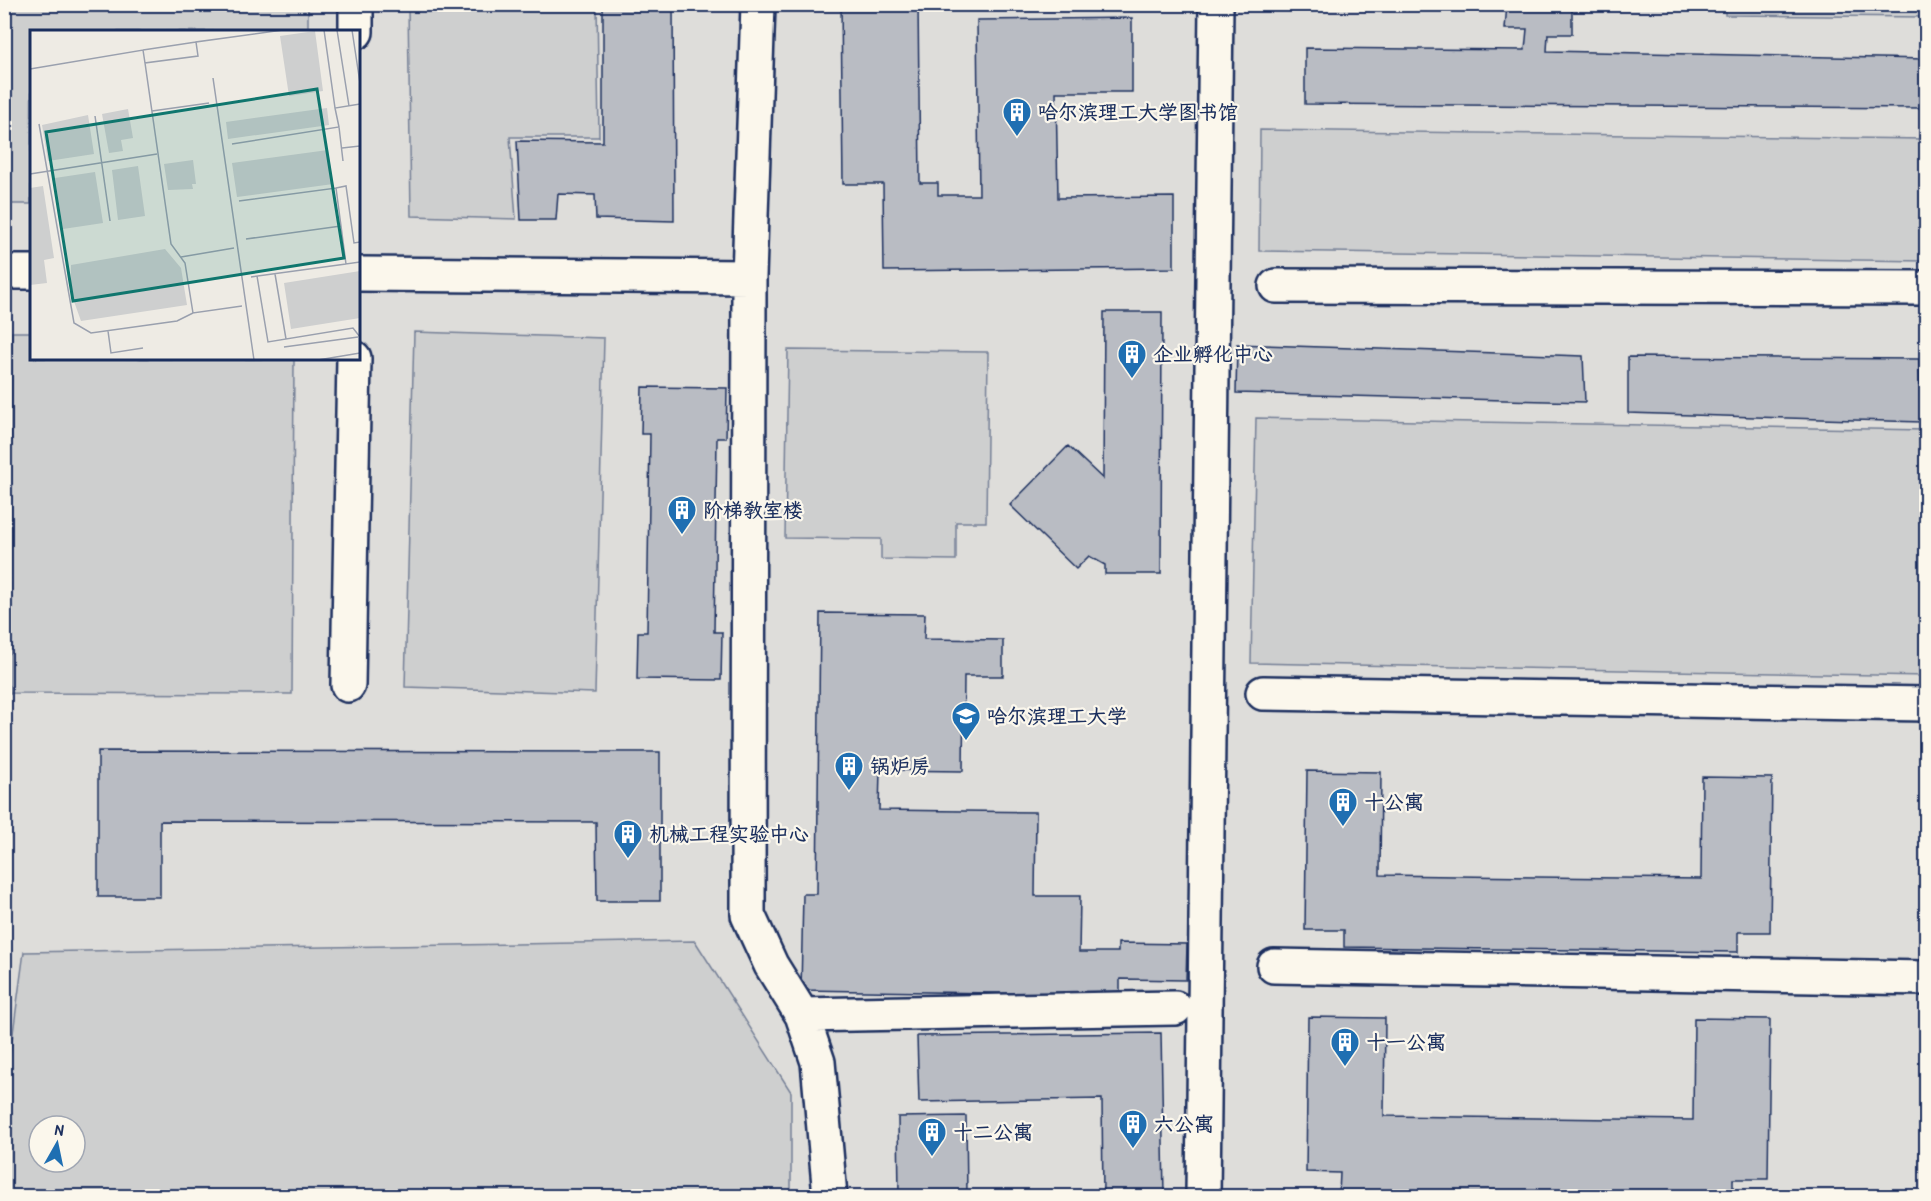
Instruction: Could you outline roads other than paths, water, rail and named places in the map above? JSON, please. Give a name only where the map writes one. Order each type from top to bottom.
[{"type":"street","points":[[356,4],[356,30]]},
{"type":"street","points":[[758,4],[749,277],[748,915],[771,965],[802,1015],[818,1062],[830,1197]]},
{"type":"street","points":[[1203,1197],[1216,4]]},
{"type":"street","points":[[4,272],[30,272]]},
{"type":"street","points":[[360,274],[749,277]]},
{"type":"street","points":[[1276,286],[1926,288]]},
{"type":"street","points":[[348,685],[354,360]]},
{"type":"street","points":[[1263,693],[1926,704]]},
{"type":"street","points":[[1274,966],[1926,978]]},
{"type":"street","points":[[802,1015],[1175,1008]]},
{"type":"place","name":"哈尔滨理工大学图书馆","points":[[1017,138]]},
{"type":"place","name":"企业孵化中心","points":[[1132,380]]},
{"type":"place","name":"阶梯教室楼","points":[[682,536]]},
{"type":"place","name":"哈尔滨理工大学","points":[[966,742]]},
{"type":"place","name":"锅炉房","points":[[849,792]]},
{"type":"place","name":"十公寓","points":[[1343,828]]},
{"type":"place","name":"机械工程实验中心","points":[[628,860]]},
{"type":"place","name":"十一公寓","points":[[1345,1068]]},
{"type":"place","name":"六公寓","points":[[1133,1150]]},
{"type":"place","name":"十二公寓","points":[[932,1158]]}]
